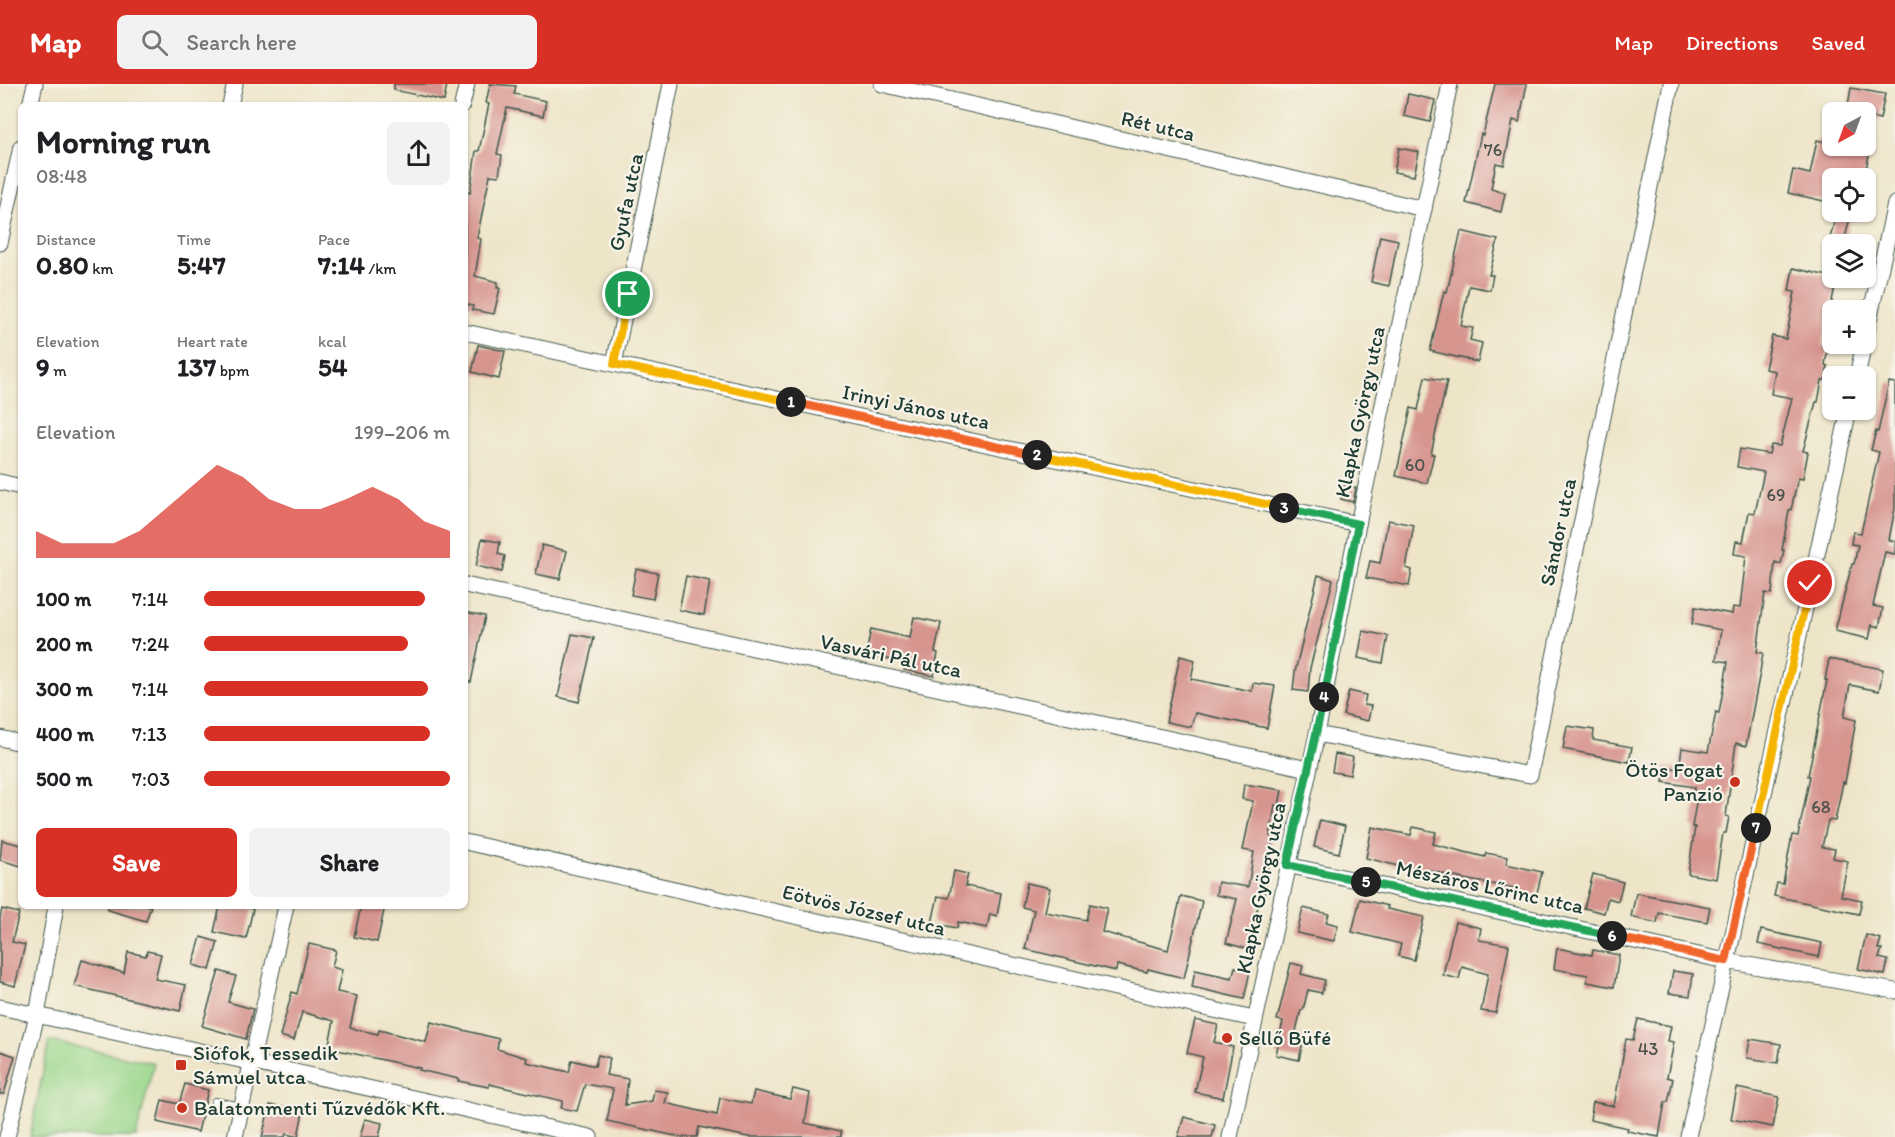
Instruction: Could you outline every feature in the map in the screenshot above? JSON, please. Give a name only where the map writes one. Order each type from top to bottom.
[{"type":"street","points":[[31,102],[35,84]]},
{"type":"street","points":[[232,102],[235,84]]},
{"type":"street","points":[[463,102],[467,84]]},
{"type":"street","name":"Gyufa utca","points":[[614,364],[671,84]]},
{"type":"street","name":"Rét utca","points":[[882,84],[1424,209]]},
{"type":"street","name":"Klapka György utca","points":[[1230,1137],[1317,734],[1358,524],[1450,84]]},
{"type":"street","name":"Sándor utca","points":[[1317,734],[1530,775],[1671,84]]},
{"type":"street","points":[[0,243],[18,161]]},
{"type":"street","points":[[1874,300],[1895,204]]},
{"type":"street","name":"Irinyi János utca","points":[[468,333],[1358,524]]},
{"type":"street","points":[[1688,1137],[1847,420]]},
{"type":"street","points":[[0,483],[18,486]]},
{"type":"street","name":"Vasvári Pál utca","points":[[468,586],[1308,769]]},
{"type":"street","points":[[0,738],[18,742]]},
{"type":"street","name":"Eötvös József utca","points":[[468,843],[1254,1019]]},
{"type":"street","name":"Mészáros Lőrinc utca","points":[[1287,865],[1726,961],[1895,991]]},
{"type":"street","points":[[7,1137],[37,1016],[55,909]]},
{"type":"street","points":[[235,1137],[285,909]]},
{"type":"street","points":[[0,1007],[590,1137]]},
{"type":"lane","points":[[215,1102],[242,1107]]},
{"type":"green space","points":[[49,1041],[154,1063],[136,1137],[30,1137]]},
{"type":"building","points":[[394,84],[447,84],[444,101],[394,90]]},
{"type":"building","points":[[490,84],[516,86],[514,94],[546,101],[543,116],[507,108],[497,154],[502,155],[499,176],[490,175],[477,238],[481,239],[475,276],[498,282],[497,288],[500,288],[494,314],[472,310],[473,306],[468,305],[468,192],[470,193],[476,151],[479,151],[489,104],[486,103]]},
{"type":"building","points":[[1495,84],[1527,84],[1519,122],[1513,120],[1504,165],[1496,163],[1491,189],[1505,193],[1501,212],[1466,203]]},
{"type":"building","points":[[1851,88],[1885,94],[1880,119],[1876,118],[1876,102],[1849,102]]},
{"type":"building","points":[[1408,94],[1435,100],[1430,122],[1404,116]]},
{"type":"building","points":[[1817,140],[1822,141],[1822,156],[1869,156],[1866,168],[1822,168],[1822,201],[1788,193],[1793,170],[1810,174]]},
{"type":"building","points":[[1399,148],[1419,152],[1414,176],[1394,172]]},
{"type":"building","points":[[1834,222],[1849,222],[1846,234],[1831,234]]},
{"type":"building","points":[[1461,231],[1498,240],[1489,275],[1493,275],[1490,290],[1469,286],[1461,326],[1473,328],[1470,340],[1482,343],[1478,362],[1430,351]]},
{"type":"building","points":[[1380,236],[1398,240],[1389,286],[1371,282]]},
{"type":"building","points":[[1793,268],[1822,275],[1822,288],[1835,288],[1832,300],[1822,300],[1822,354],[1827,354],[1825,365],[1828,366],[1822,366],[1818,402],[1816,402],[1803,451],[1808,452],[1803,479],[1798,478],[1791,510],[1789,510],[1781,564],[1775,562],[1772,594],[1765,593],[1757,652],[1763,653],[1760,672],[1746,746],[1736,743],[1726,816],[1729,817],[1726,833],[1723,833],[1716,879],[1688,874],[1698,791],[1694,791],[1695,787],[1663,782],[1665,767],[1679,769],[1682,748],[1708,752],[1716,712],[1719,713],[1728,662],[1716,660],[1721,630],[1692,624],[1695,607],[1732,614],[1733,607],[1740,608],[1746,556],[1734,554],[1736,541],[1743,542],[1749,512],[1755,513],[1764,472],[1737,467],[1740,449],[1769,454],[1771,445],[1780,446],[1792,398],[1771,394],[1775,371],[1765,369],[1772,336],[1786,339],[1795,292],[1789,291]]},
{"type":"building","points":[[478,345],[505,351],[499,379],[472,372]]},
{"type":"building","points":[[1425,377],[1447,381],[1427,483],[1396,476],[1411,408],[1418,410]]},
{"type":"building","points":[[1889,382],[1895,383],[1895,508],[1889,540],[1895,541],[1895,554],[1885,552],[1873,606],[1883,608],[1879,627],[1872,625],[1869,639],[1835,631],[1858,545],[1851,544],[1853,532],[1861,533],[1879,452],[1871,450],[1876,431],[1878,432]]},
{"type":"building","points":[[1344,485],[1356,488],[1353,502],[1341,499]]},
{"type":"building","points":[[1388,520],[1414,525],[1406,568],[1412,570],[1409,586],[1366,578],[1370,561],[1380,563]]},
{"type":"building","points":[[482,539],[500,542],[498,554],[505,556],[502,572],[476,566]]},
{"type":"building","points":[[542,545],[567,551],[560,579],[536,574]]},
{"type":"building","points":[[636,569],[658,573],[653,599],[631,595]]},
{"type":"building","points":[[1318,575],[1333,580],[1310,668],[1308,692],[1293,690],[1295,672]]},
{"type":"building","points":[[686,576],[710,581],[704,615],[679,610]]},
{"type":"building","points":[[468,613],[485,616],[471,682],[468,682]]},
{"type":"building","points":[[914,617],[941,623],[935,652],[938,653],[934,676],[904,670],[905,663],[866,654],[871,629],[910,638]]},
{"type":"building","points":[[1363,631],[1388,636],[1383,663],[1358,658]]},
{"type":"building","points":[[572,634],[594,638],[579,702],[558,697]]},
{"type":"building","points":[[1180,656],[1195,660],[1191,679],[1252,691],[1253,683],[1275,686],[1267,728],[1195,713],[1191,727],[1166,722]]},
{"type":"building","points":[[1829,659],[1883,669],[1879,691],[1850,685],[1844,717],[1856,720],[1845,783],[1843,782],[1835,821],[1828,820],[1822,847],[1835,849],[1833,858],[1848,861],[1841,896],[1862,900],[1859,914],[1774,896],[1777,883],[1783,884],[1792,835],[1798,836]]},
{"type":"building","points":[[1349,691],[1366,695],[1364,705],[1371,706],[1368,721],[1343,715]]},
{"type":"building","points":[[1567,726],[1594,730],[1593,740],[1632,747],[1629,762],[1563,749]]},
{"type":"building","points":[[1335,754],[1353,757],[1350,775],[1332,772]]},
{"type":"building","points":[[1244,784],[1282,790],[1279,806],[1275,805],[1270,836],[1273,837],[1263,902],[1259,902],[1248,949],[1226,943],[1237,899],[1216,895],[1218,882],[1248,887],[1254,852],[1243,850],[1253,801],[1242,799]]},
{"type":"building","points":[[1320,820],[1345,826],[1339,853],[1314,847]]},
{"type":"building","points":[[1372,827],[1411,835],[1413,827],[1436,832],[1433,844],[1485,857],[1486,853],[1508,857],[1506,864],[1542,872],[1536,897],[1514,893],[1515,888],[1428,870],[1427,873],[1366,858]]},
{"type":"building","points":[[2,840],[18,844],[18,865],[0,860]]},
{"type":"building","points":[[954,871],[968,874],[965,886],[1001,893],[997,916],[990,914],[987,928],[958,922],[957,928],[932,923],[938,896],[949,898]]},
{"type":"building","points":[[1593,874],[1623,882],[1618,901],[1608,898],[1604,913],[1584,908]]},
{"type":"building","points":[[1027,883],[1050,888],[1045,912],[1086,920],[1090,904],[1107,908],[1102,932],[1168,950],[1181,896],[1202,901],[1184,978],[1148,969],[1147,972],[1117,965],[1116,971],[1025,949],[1034,910],[1022,907]]},
{"type":"building","points":[[1636,893],[1710,907],[1707,922],[1659,913],[1657,923],[1631,917]]},
{"type":"building","points":[[1360,899],[1388,906],[1387,909],[1424,917],[1414,960],[1398,956],[1401,944],[1352,932]]},
{"type":"building","points":[[1303,908],[1329,914],[1326,922],[1338,925],[1334,941],[1297,933]]},
{"type":"building","points":[[2,909],[19,913],[12,942],[25,945],[15,986],[0,982]]},
{"type":"building","points":[[108,909],[150,909],[146,921]]},
{"type":"building","points":[[219,909],[253,909],[246,939],[214,932]]},
{"type":"building","points":[[360,909],[384,909],[377,942],[354,937]]},
{"type":"building","points":[[1455,922],[1481,928],[1479,940],[1509,945],[1496,1013],[1481,1011],[1488,974],[1462,967],[1459,979],[1443,975]]},
{"type":"building","points":[[1761,930],[1822,943],[1819,957],[1758,944]]},
{"type":"building","points":[[1866,935],[1881,939],[1878,949],[1882,949],[1879,958],[1888,960],[1885,975],[1858,969]]},
{"type":"building","points":[[201,937],[218,942],[210,970],[193,965]]},
{"type":"building","points":[[309,944],[336,950],[332,967],[342,970],[337,992],[357,996],[350,1028],[378,1034],[379,1030],[426,1042],[431,1022],[499,1039],[497,1049],[527,1058],[526,1062],[569,1072],[572,1060],[595,1066],[598,1055],[610,1058],[606,1075],[628,1079],[625,1105],[652,1101],[654,1090],[668,1092],[665,1103],[717,1115],[720,1098],[751,1104],[754,1091],[790,1099],[793,1089],[810,1093],[805,1123],[841,1131],[841,1137],[748,1137],[699,1127],[697,1137],[680,1137],[607,1121],[613,1089],[585,1084],[577,1111],[561,1108],[563,1101],[489,1084],[489,1087],[458,1081],[459,1079],[419,1070],[420,1068],[328,1048],[334,1021],[302,1012],[294,1040],[280,1036],[292,992],[297,994]]},
{"type":"building","points":[[1557,948],[1592,955],[1593,950],[1619,955],[1614,987],[1587,982],[1588,975],[1554,969]]},
{"type":"building","points":[[147,951],[161,954],[155,979],[186,985],[180,1011],[74,986],[82,960],[124,973],[128,952],[146,956]]},
{"type":"building","points":[[1291,963],[1303,966],[1301,974],[1325,980],[1322,993],[1308,990],[1303,1010],[1301,1010],[1295,1035],[1304,1037],[1299,1060],[1276,1055],[1283,1021],[1277,1020]]},
{"type":"building","points":[[1235,967],[1250,971],[1244,999],[1192,987],[1195,970],[1232,978]]},
{"type":"building","points":[[219,971],[236,976],[228,1002],[253,1009],[246,1039],[202,1026]]},
{"type":"building","points":[[1673,971],[1693,974],[1690,996],[1669,993]]},
{"type":"building","points":[[1638,1019],[1671,1026],[1668,1041],[1674,1042],[1667,1077],[1673,1079],[1668,1102],[1665,1102],[1659,1137],[1627,1131],[1628,1128],[1590,1120],[1593,1102],[1614,1106],[1626,1039],[1633,1040]]},
{"type":"building","points":[[1195,1020],[1218,1025],[1214,1042],[1233,1047],[1223,1098],[1195,1092],[1203,1057],[1187,1053]]},
{"type":"building","points":[[1750,1039],[1781,1044],[1778,1063],[1747,1058]]},
{"type":"building","points":[[0,1051],[15,1056],[4,1094],[0,1094]]},
{"type":"building","points":[[185,1084],[208,1090],[198,1132],[157,1122],[162,1100],[179,1104]]},
{"type":"building","points":[[1737,1088],[1779,1097],[1773,1127],[1731,1119]]},
{"type":"building","points":[[270,1105],[303,1112],[298,1137],[286,1134],[285,1137],[262,1137]]},
{"type":"building","points":[[1184,1117],[1215,1125],[1212,1137],[1178,1137]]},
{"type":"building","points":[[365,1119],[382,1123],[379,1137],[360,1137]]},
{"type":"place","name":"Ötös Fogat Panzió","points":[[1735,782]]},
{"type":"place","name":"Sellő Büfé","points":[[1227,1038]]},
{"type":"place","name":"Siófok, Tessedik Sámuel utca","points":[[181,1065]]},
{"type":"place","name":"Balatonmenti Tűzvédők Kft.","points":[[182,1108]]},
{"type":"route","points":[[628,294],[614,364],[1358,524],[1317,734],[1287,865],[1726,961],[1810,583]]}]
